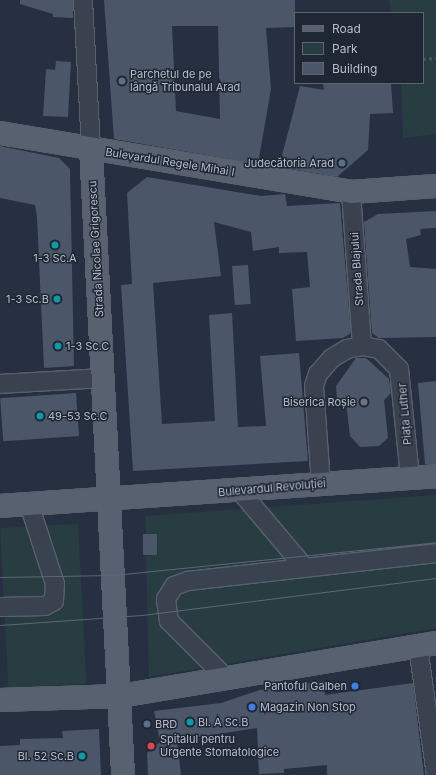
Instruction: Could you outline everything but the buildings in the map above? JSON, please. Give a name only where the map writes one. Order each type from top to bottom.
[{"type":"main road","name":"Bulevardul Regele Mihai I","points":[[0,133],[351,192],[436,186]]},
{"type":"main road","name":"Strada Nicolae Grigorescu","points":[[91,149],[104,378],[109,499]]},
{"type":"main road","name":"Bulevardul Revoluției","points":[[0,506],[241,492],[321,484],[436,476]]},
{"type":"main road","points":[[109,499],[123,775]]},
{"type":"main road","points":[[0,700],[120,696],[427,645]]},
{"type":"street","name":"Strada Nicolae Grigorescu","points":[[83,0],[91,149]]},
{"type":"street","name":"Strada Blajului","points":[[351,192],[362,346]]},
{"type":"street","points":[[321,484],[314,386],[324,365],[340,352],[362,346]]},
{"type":"street","name":"Piața Luther","points":[[362,346],[378,349],[399,369],[410,478]]},
{"type":"street","points":[[0,384],[104,378]]},
{"type":"street","points":[[241,492],[305,568]]},
{"type":"street","points":[[0,607],[45,606],[54,601],[55,584],[29,504]]},
{"type":"street","points":[[226,678],[169,621],[166,599],[170,590],[188,581],[436,553]]},
{"type":"street","points":[[427,645],[436,775]]},
{"type":"path","points":[[424,59],[436,58]]},
{"type":"green space","points":[[389,0],[436,0],[436,134],[403,138],[401,84],[424,84],[424,12],[392,12]]},
{"type":"green space","points":[[436,495],[436,628],[149,677],[146,556],[158,555],[157,534],[146,534],[145,516]]},
{"type":"green space","points":[[78,524],[86,684],[8,688],[0,528]]},
{"type":"tram line","points":[[0,577],[113,575],[436,542]]},
{"type":"tram line","points":[[0,625],[142,615],[436,578]]},
{"type":"place","name":"Parchetul de pe lângă Tribunalul Arad","points":[[122,81]]},
{"type":"place","name":"Judecătoria Arad","points":[[342,163]]},
{"type":"place","name":"1-3 Sc.A","points":[[55,245]]},
{"type":"place","name":"1-3 Sc.B","points":[[57,299]]},
{"type":"place","name":"1-3 Sc.C","points":[[58,346]]},
{"type":"place","name":"Biserica Roșie","points":[[364,402]]},
{"type":"place","name":"49-53 Sc.C","points":[[40,416]]},
{"type":"place","name":"Pantoful Galben","points":[[355,686]]},
{"type":"place","name":"Magazin Non Stop","points":[[252,707]]},
{"type":"place","name":"Bl. A Sc.B","points":[[190,722]]},
{"type":"place","name":"BRD","points":[[147,724]]},
{"type":"place","name":"Spitalul pentru Urgente Stomatologice","points":[[151,746]]},
{"type":"place","name":"Bl. 52 Sc.B","points":[[82,756]]}]
